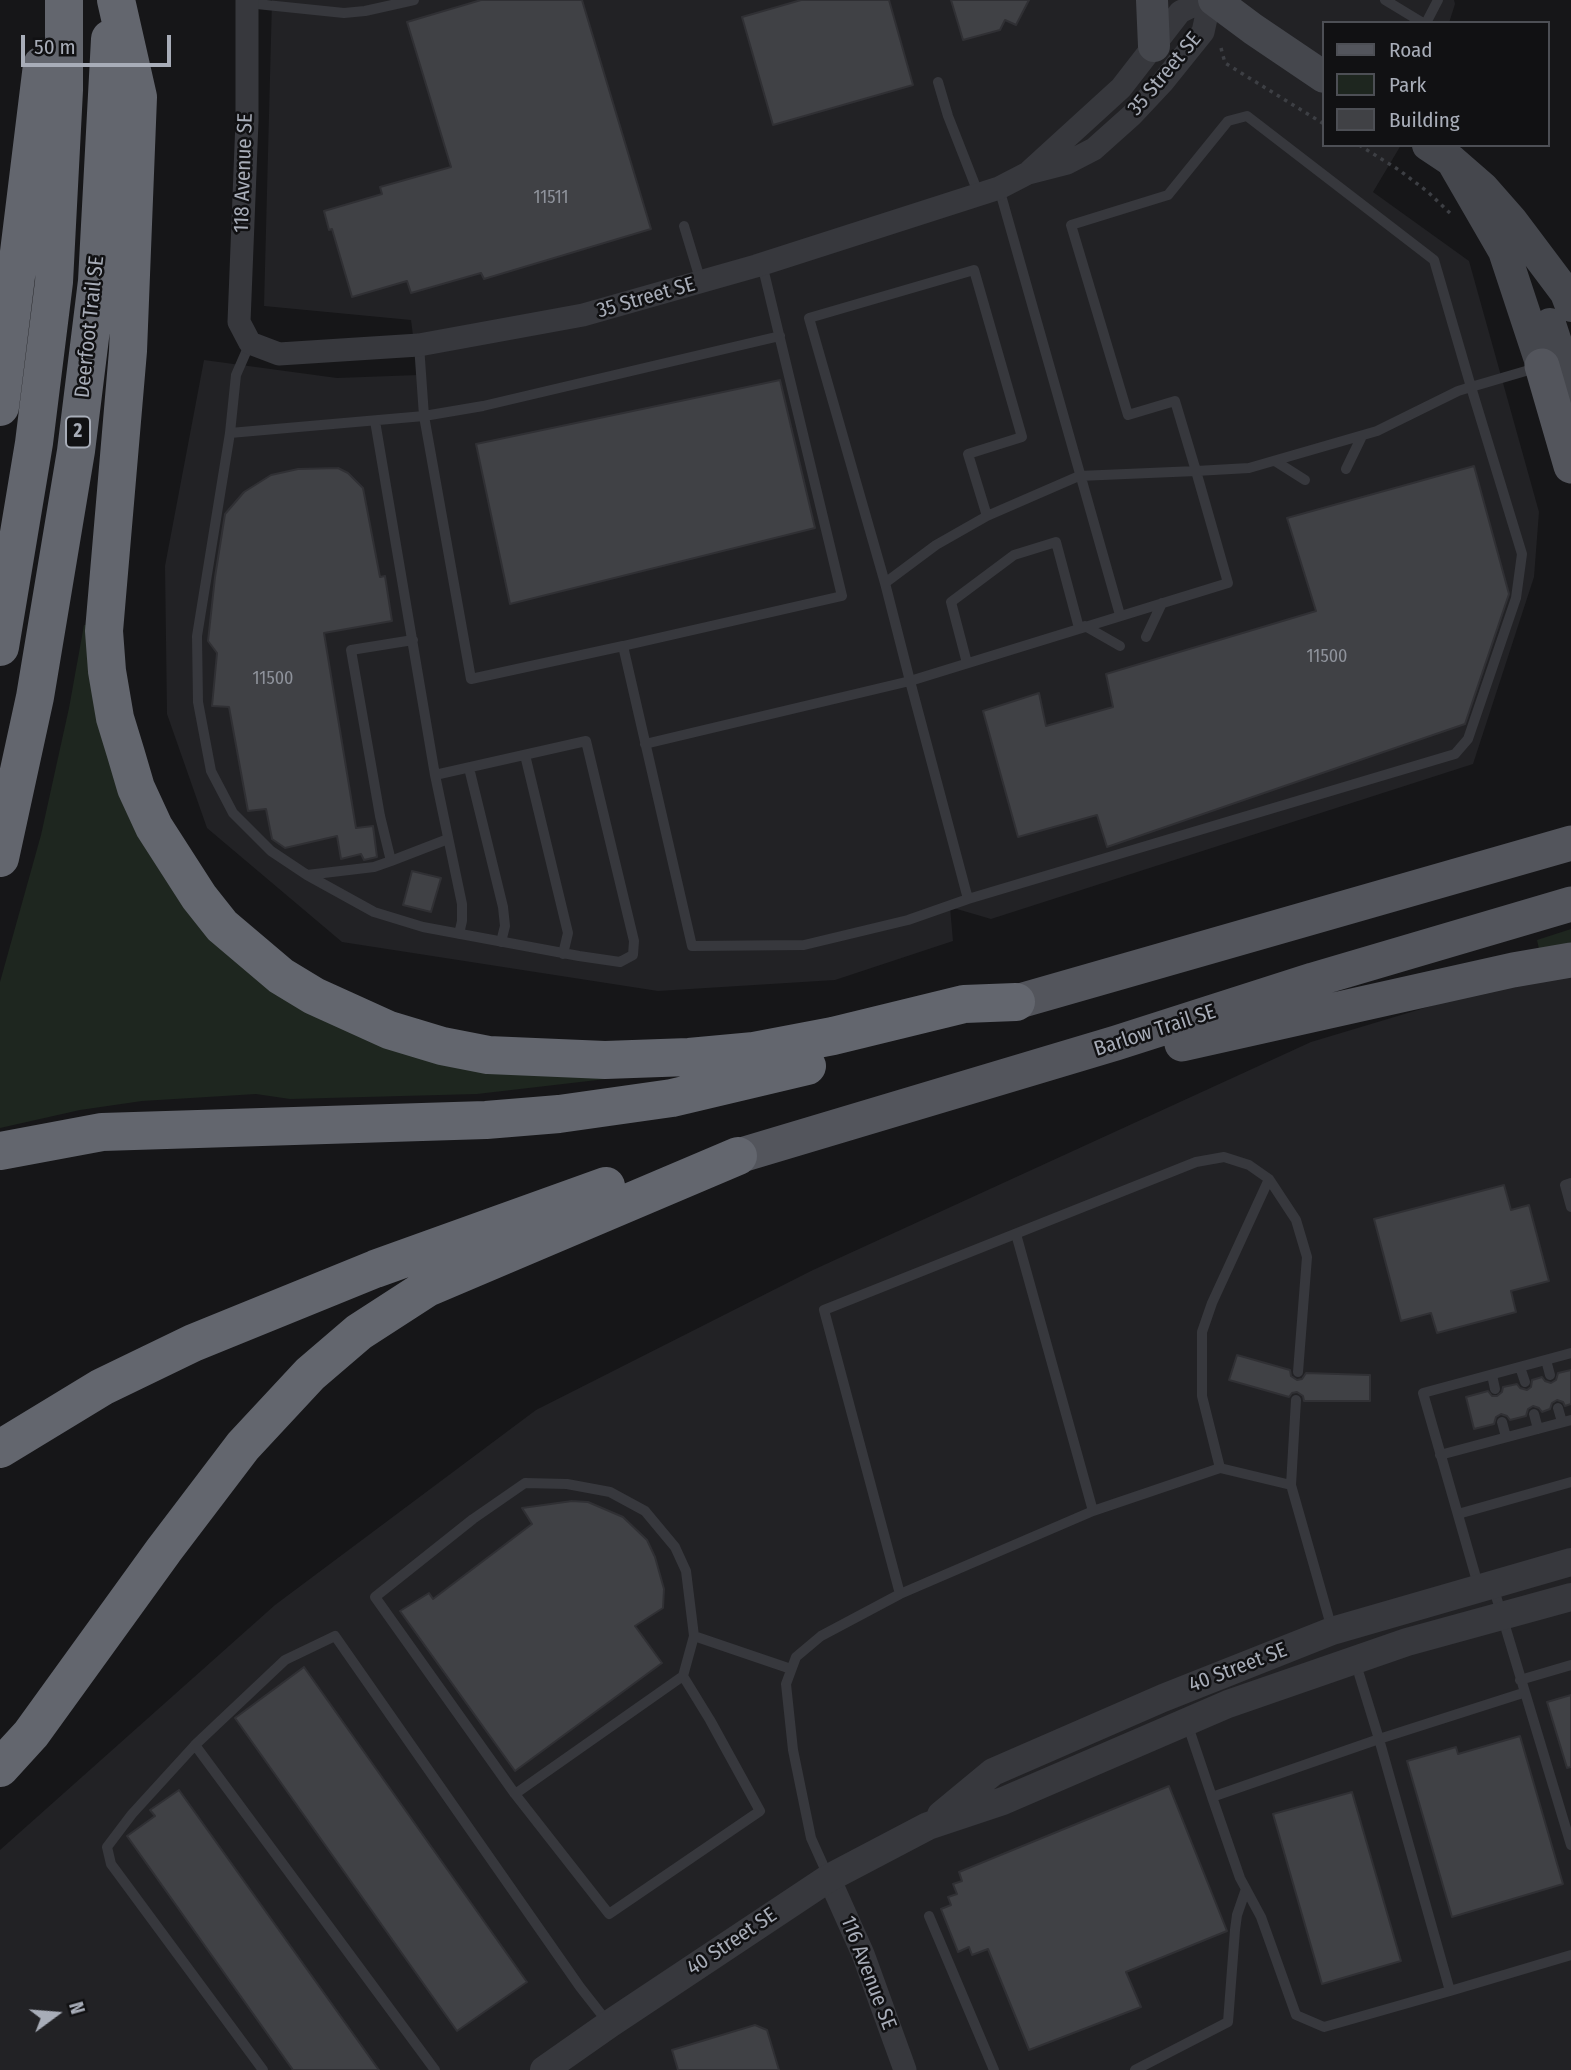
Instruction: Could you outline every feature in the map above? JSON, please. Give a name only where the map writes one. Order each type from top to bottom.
[{"type":"highway","points":[[0,407],[50,0]]},
{"type":"highway","name":"Deerfoot Trail SE","points":[[0,647],[34,443],[54,282],[64,90],[64,0]]},
{"type":"highway","name":"Deerfoot Trail SE","points":[[0,858],[35,696],[76,451],[97,281],[110,66],[111,0]]},
{"type":"highway","points":[[117,0],[138,97],[128,351],[104,631],[107,671],[115,718],[125,754],[136,788],[154,828],[198,897],[222,926],[281,976],[314,996],[389,1030],[442,1046],[488,1055],[605,1060],[754,1051],[832,1036],[964,1004],[1016,1002]]},
{"type":"highway","points":[[0,1151],[102,1132],[486,1121],[618,1107],[672,1098],[838,1058],[974,1020],[1016,1002]]},
{"type":"highway","points":[[0,1449],[102,1387],[193,1343],[313,1293],[614,1183],[738,1156]]},
{"type":"highway","points":[[0,1768],[31,1734],[243,1446],[310,1374],[359,1332],[427,1288],[738,1156]]},
{"type":"main road","points":[[1152,0],[1154,46]]},
{"type":"main road","points":[[1212,0],[1322,76]]},
{"type":"main road","points":[[1440,153],[1483,188],[1512,221],[1566,293],[1571,306]]},
{"type":"main road","points":[[1440,153],[1504,251],[1571,466]]},
{"type":"main road","points":[[1512,221],[1540,293],[1571,388]]},
{"type":"main road","points":[[1016,1002],[1571,843]]},
{"type":"main road","name":"Barlow Trail SE","points":[[738,1156],[1571,904]]},
{"type":"main road","points":[[1116,1043],[1157,1049],[1550,962],[1571,960]]},
{"type":"street","name":"35 Street SE","points":[[1028,173],[1121,88],[1180,12],[1204,0]]},
{"type":"street","name":"35 Street SE","points":[[250,343],[279,354],[419,345],[583,315],[762,264],[989,191],[1028,173],[1067,163],[1094,149],[1132,115],[1203,32],[1212,0]]},
{"type":"street","name":"118 Avenue SE","points":[[247,1],[247,121],[239,322],[250,343]]},
{"type":"street","name":"40 Street SE","points":[[928,1826],[993,1772],[1163,1698],[1332,1631],[1571,1562]]},
{"type":"street","name":"40 Street SE","points":[[544,2070],[829,1878],[928,1826],[1003,1801],[1228,1704],[1407,1642],[1571,1597]]},
{"type":"street","name":"116 Avenue SE","points":[[829,1878],[863,1954],[905,2070]]},
{"type":"lane","points":[[247,1],[319,5],[344,13],[414,0]]},
{"type":"lane","points":[[1385,0],[1421,21]]},
{"type":"lane","points":[[1425,21],[1438,0]]},
{"type":"lane","points":[[938,82],[948,116],[989,191],[1079,476],[1119,615]]},
{"type":"lane","points":[[623,646],[645,744],[692,946],[804,945],[896,923],[968,899],[1455,754],[1468,739],[1516,598],[1522,554],[1434,260],[1247,116],[1228,121],[1168,195],[1072,225],[1128,415],[1175,401],[1228,583],[910,681],[645,744]]},
{"type":"lane","points":[[684,226],[701,282]]},
{"type":"lane","points":[[419,345],[424,416],[471,679],[842,596],[762,264]]},
{"type":"lane","points":[[968,899],[884,583],[809,318],[974,270],[1022,437],[968,454],[986,516]]},
{"type":"lane","points":[[230,433],[424,416],[483,405],[780,336]]},
{"type":"lane","points":[[250,343],[236,375],[230,433],[197,636],[198,702],[211,771],[233,813],[271,851],[307,875],[374,912],[423,927],[563,954],[620,962],[633,956],[634,941],[586,741],[435,775]]},
{"type":"lane","points":[[884,583],[936,545],[986,516],[1079,476],[1249,468],[1377,432],[1471,387],[1542,366]]},
{"type":"lane","points":[[375,421],[435,775],[462,904],[459,934]]},
{"type":"lane","points":[[1346,469],[1362,436]]},
{"type":"lane","points":[[1275,461],[1305,480]]},
{"type":"lane","points":[[967,663],[951,602],[1014,555],[1056,542],[1082,627],[1120,646]]},
{"type":"lane","points":[[1146,637],[1162,603]]},
{"type":"lane","points":[[391,861],[380,816],[351,650],[412,639]]},
{"type":"lane","points":[[525,755],[568,933],[563,954]]},
{"type":"lane","points":[[470,768],[503,907],[505,926],[500,942]]},
{"type":"lane","points":[[307,875],[374,867],[448,839]]},
{"type":"lane","points":[[900,1594],[824,1310],[1196,1162],[1224,1157],[1249,1165],[1269,1179],[1296,1220],[1307,1257],[1298,1372]]},
{"type":"lane","points":[[1220,1468],[1202,1396],[1202,1332],[1212,1303],[1269,1179]]},
{"type":"lane","points":[[1571,1183],[1566,1185],[1571,1208]]},
{"type":"lane","points":[[1016,1234],[1093,1511]]},
{"type":"lane","points":[[1571,1353],[1423,1393],[1458,1514],[1485,1587],[1501,1616],[1571,1845]]},
{"type":"lane","points":[[1546,1360],[1550,1375]]},
{"type":"lane","points":[[1520,1367],[1525,1382]]},
{"type":"lane","points":[[1492,1375],[1495,1389]]},
{"type":"lane","points":[[1296,1400],[1291,1485],[1332,1631]]},
{"type":"lane","points":[[1440,1455],[1566,1421],[1558,1408]]},
{"type":"lane","points":[[1534,1414],[1538,1429]]},
{"type":"lane","points":[[1502,1422],[1506,1437]]},
{"type":"lane","points":[[829,1878],[811,1838],[793,1750],[786,1684],[796,1657],[821,1636],[900,1594],[1093,1511],[1220,1468],[1291,1485]]},
{"type":"lane","points":[[1458,1514],[1571,1482]]},
{"type":"lane","points":[[515,1794],[683,1676],[694,1636],[686,1571],[675,1547],[645,1511],[610,1492],[567,1485],[525,1483],[473,1519],[375,1597],[515,1794],[609,1913],[760,1811],[683,1676]]},
{"type":"lane","points":[[263,2070],[111,1864],[107,1847],[132,1814],[195,1745],[285,1660],[335,1636],[580,1987],[609,2024]]},
{"type":"lane","points":[[694,1636],[791,1669]]},
{"type":"lane","points":[[1354,1660],[1450,1991]]},
{"type":"lane","points":[[1520,1680],[1571,1665]]},
{"type":"lane","points":[[1212,1797],[1523,1693]]},
{"type":"lane","points":[[1187,1722],[1240,1878],[1261,1917],[1296,2015],[1324,2026],[1571,1955]]},
{"type":"lane","points":[[195,1745],[435,2070]]},
{"type":"lane","points":[[1135,2070],[1228,2022],[1234,1930],[1246,1889]]},
{"type":"lane","points":[[929,1916],[994,2070]]},
{"type":"path","points":[[1221,48],[1224,63],[1322,123]]},
{"type":"path","points":[[1362,147],[1407,176],[1458,220]]},
{"type":"shaded area","points":[[272,0],[1454,0],[1450,21],[1322,21],[1322,147],[1400,147],[1373,192],[1469,261],[1539,512],[1534,577],[1473,764],[991,919],[950,907],[953,941],[835,980],[658,991],[342,942],[207,828],[167,714],[165,566],[204,360],[337,378],[418,375],[411,320],[264,306]]},
{"type":"shaded area","points":[[1571,964],[1571,2070],[0,2070],[0,1850],[275,1605],[536,1410],[813,1270],[1311,1042]]},
{"type":"green space","points":[[84,625],[92,625],[104,731],[291,993],[606,1079],[477,1094],[290,1099],[256,1094],[142,1101],[80,1110],[0,1128],[0,982],[41,835]]},
{"type":"green space","points":[[1571,929],[1571,946],[1539,949],[1537,940]]},
{"type":"building","points":[[481,0],[582,0],[651,229],[484,279],[481,273],[411,293],[407,281],[352,297],[324,211],[382,194],[380,187],[451,167],[407,22]]},
{"type":"building","points":[[801,0],[889,0],[913,85],[773,125],[742,17]]},
{"type":"building","points":[[951,0],[1029,0],[1016,25],[1005,20],[1000,30],[963,40]]},
{"type":"building","points":[[780,380],[815,528],[510,604],[476,444]]},
{"type":"building","points":[[1474,466],[1509,594],[1465,724],[1107,847],[1097,815],[1018,837],[983,711],[1039,693],[1046,726],[1113,707],[1106,674],[1316,611],[1287,518]]},
{"type":"building","points":[[338,468],[348,473],[363,488],[380,577],[385,576],[392,621],[324,633],[356,828],[373,826],[377,857],[364,860],[361,854],[341,859],[337,836],[285,848],[272,839],[266,809],[248,811],[229,707],[212,706],[217,653],[208,641],[225,514],[244,492],[271,475],[298,469]]},
{"type":"building","points":[[412,871],[441,878],[431,912],[403,905]]},
{"type":"building","points":[[1504,1185],[1511,1210],[1529,1205],[1549,1281],[1511,1291],[1516,1312],[1437,1333],[1431,1313],[1401,1321],[1374,1219]]},
{"type":"building","points":[[1237,1355],[1290,1370],[1291,1376],[1297,1380],[1302,1379],[1306,1373],[1370,1375],[1370,1401],[1304,1401],[1303,1396],[1297,1392],[1289,1397],[1229,1380]]},
{"type":"building","points":[[1571,1370],[1571,1404],[1565,1406],[1557,1400],[1552,1403],[1550,1409],[1542,1412],[1533,1406],[1528,1409],[1526,1416],[1510,1420],[1501,1414],[1496,1417],[1494,1424],[1474,1429],[1466,1397],[1488,1391],[1492,1396],[1497,1396],[1503,1387],[1517,1384],[1527,1390],[1531,1387],[1532,1380],[1542,1377],[1551,1383],[1556,1380],[1558,1373]]},
{"type":"building","points":[[572,1501],[588,1502],[623,1517],[647,1540],[664,1589],[663,1608],[635,1626],[662,1663],[515,1771],[400,1611],[429,1593],[433,1599],[532,1524],[522,1508]]},
{"type":"building","points":[[304,1667],[527,1982],[457,2031],[235,1718]]},
{"type":"building","points":[[1571,1695],[1571,1767],[1567,1768],[1547,1702]]},
{"type":"building","points":[[1520,1736],[1563,1884],[1452,1917],[1407,1761],[1456,1747],[1458,1754]]},
{"type":"building","points":[[1169,1786],[1227,1931],[1126,1972],[1141,2007],[1029,2050],[988,1949],[972,1955],[969,1947],[958,1952],[941,1909],[951,1905],[948,1897],[957,1894],[953,1884],[962,1881],[959,1872]]},
{"type":"building","points":[[179,1790],[379,2070],[293,2070],[127,1836],[155,1816],[150,1810]]},
{"type":"building","points":[[1352,1792],[1401,1961],[1322,1984],[1273,1814]]},
{"type":"building","points":[[755,2025],[767,2030],[779,2070],[678,2070],[672,2050]]}]
